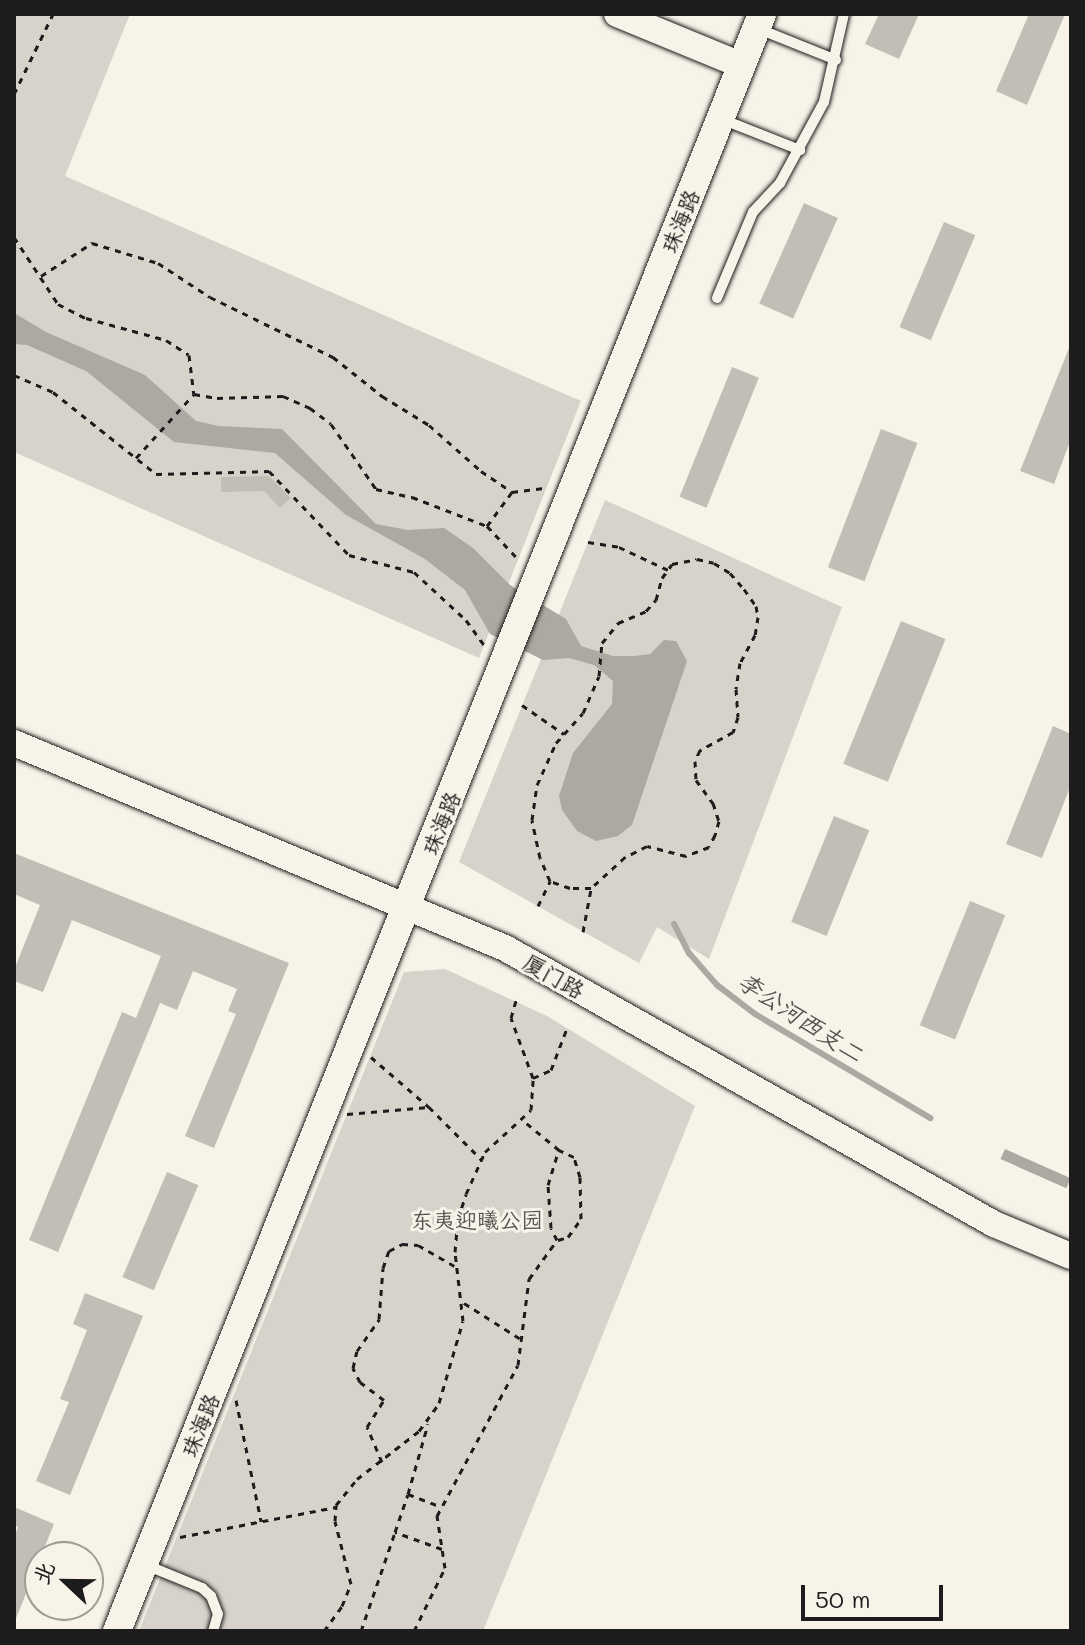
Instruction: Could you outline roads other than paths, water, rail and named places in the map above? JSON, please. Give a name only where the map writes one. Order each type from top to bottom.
[{"type":"main road","name":"珠海路","points":[[117,1631],[408,908],[496,649],[536,584],[759,21]]},
{"type":"street","points":[[617,14],[741,65]]},
{"type":"street","name":"厦门路","points":[[14,743],[505,948],[994,1224],[1071,1256]]},
{"type":"lane","points":[[717,298],[753,212],[780,183],[824,102],[844,14]]},
{"type":"lane","points":[[759,21],[836,60]]},
{"type":"lane","points":[[720,118],[800,150]]},
{"type":"lane","points":[[144,1564],[202,1588],[211,1596],[218,1614],[213,1631]]},
{"type":"waterway","name":"李公河西支二","points":[[674,924],[689,953],[717,985],[755,1014],[930,1118]]},
{"type":"park label","name":"东夷迎曦公园","points":[[477,1220]]}]
